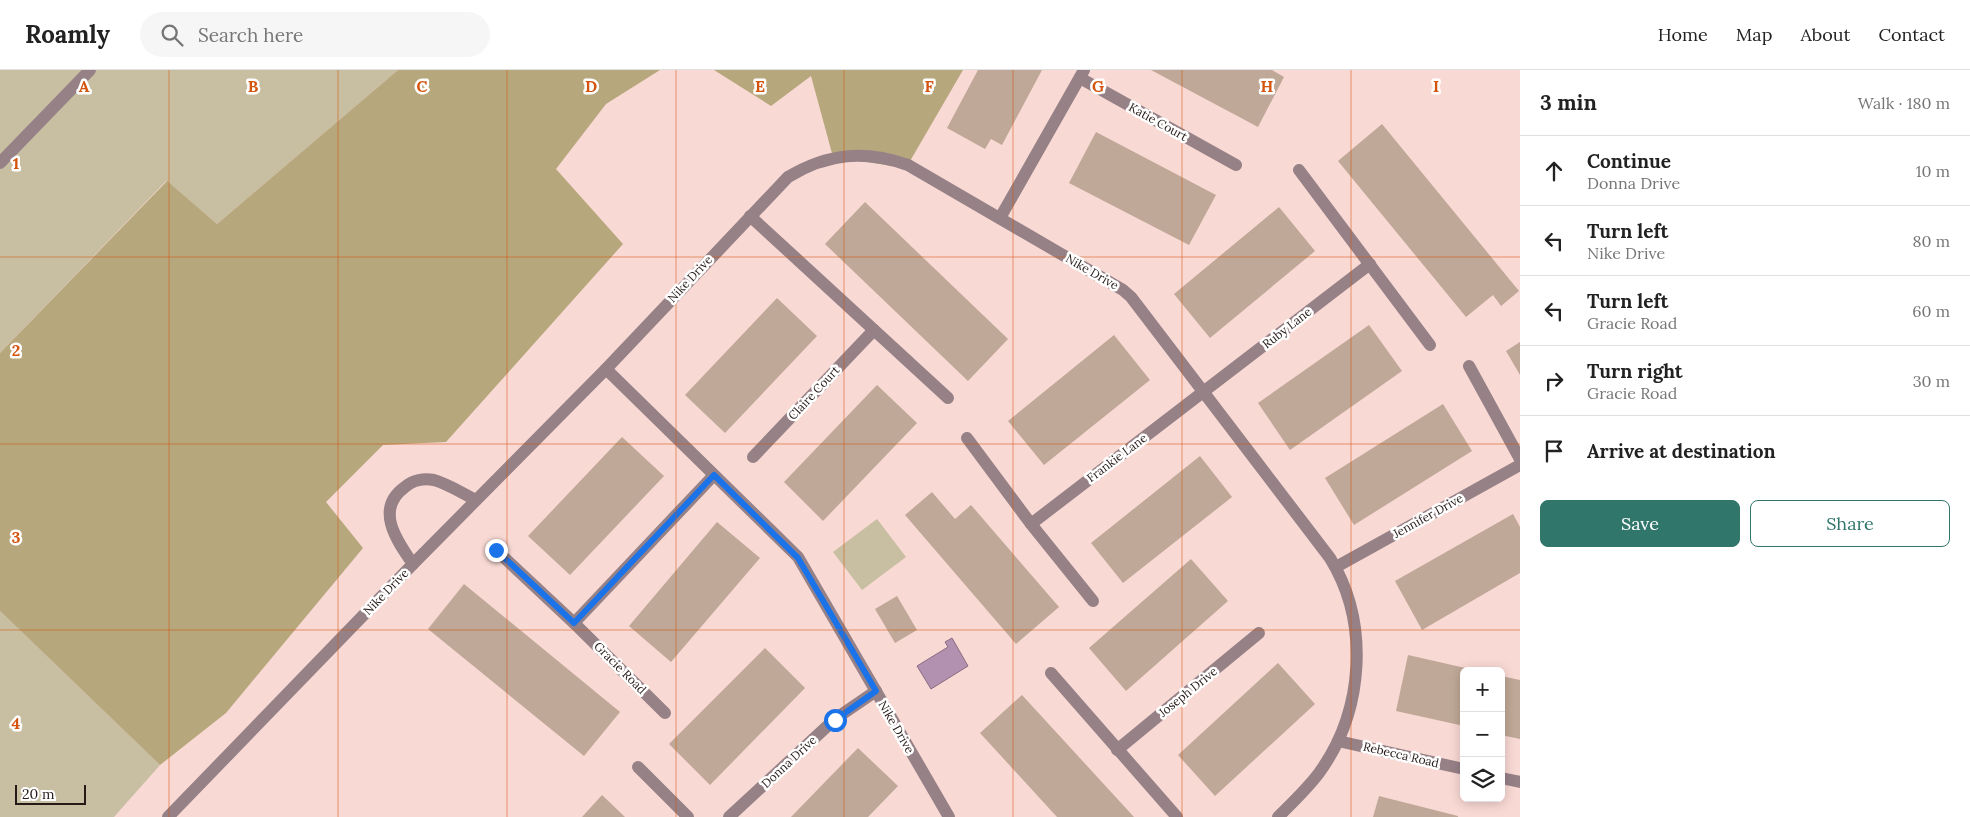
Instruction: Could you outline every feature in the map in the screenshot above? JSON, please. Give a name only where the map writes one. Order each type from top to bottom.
[{"type":"street","points":[[0,163],[90,70]]},
{"type":"street","name":"Katie Court","points":[[1000,218],[1082,74],[1236,165]]},
{"type":"street","name":"Nike Drive","points":[[168,817],[413,564],[606,369],[788,177],[806,166],[826,159],[861,155],[893,160],[908,165],[1124,290],[1204,392],[1336,567],[1348,594],[1356,639],[1356,666],[1352,698],[1338,741],[1320,772],[1298,798],[1278,817]]},
{"type":"street","points":[[1299,170],[1430,345]]},
{"type":"street","points":[[750,216],[948,398]]},
{"type":"street","name":"Ruby Lane","points":[[1204,392],[1370,264]]},
{"type":"street","name":"Claire Court","points":[[753,457],[874,330]]},
{"type":"street","points":[[1469,366],[1520,459]]},
{"type":"street","name":"Nike Drive","points":[[606,369],[798,558],[949,817]]},
{"type":"street","name":"Frankie Lane","points":[[1031,524],[1204,392]]},
{"type":"street","points":[[967,438],[1031,524],[1093,601]]},
{"type":"street","name":"Jennifer Drive","points":[[1336,567],[1520,465]]},
{"type":"street","points":[[574,623],[714,475]]},
{"type":"street","points":[[413,564],[393,533],[390,521],[390,510],[394,499],[401,490],[409,483],[421,479],[434,480],[476,500]]},
{"type":"street","name":"Gracie Road","points":[[496,550],[574,623],[665,713]]},
{"type":"street","name":"Joseph Drive","points":[[1117,750],[1259,633]]},
{"type":"street","points":[[1051,673],[1177,817]]},
{"type":"street","name":"Donna Drive","points":[[729,817],[835,720],[876,691]]},
{"type":"street","name":"Rebecca Road","points":[[1338,741],[1460,768]]},
{"type":"street","points":[[638,767],[688,817]]},
{"type":"street","points":[[1505,779],[1520,782]]},
{"type":"shaded area","points":[[0,70],[398,70],[217,224],[166,181],[0,353]]},
{"type":"shaded area","points":[[398,70],[660,70],[606,104],[556,169],[623,244],[446,442],[383,445],[326,502],[363,548],[226,713],[160,765],[0,611],[0,353],[167,181],[217,224]]},
{"type":"shaded area","points":[[714,70],[963,70],[906,168],[833,157],[811,76],[771,106]]},
{"type":"shaded area","points":[[877,519],[906,557],[862,590],[833,552]]},
{"type":"shaded area","points":[[0,611],[160,765],[114,817],[0,817]]},
{"type":"shaded area","points":[[952,638],[968,666],[931,689],[917,666],[948,647],[945,642]]},
{"type":"building","points":[[978,70],[1042,70],[1002,145],[991,139],[985,149],[947,128]]},
{"type":"building","points":[[1151,70],[1272,70],[1284,77],[1258,127]]},
{"type":"building","points":[[1382,124],[1519,291],[1501,306],[1493,295],[1466,317],[1338,161]]},
{"type":"building","points":[[1096,132],[1216,195],[1189,245],[1069,183]]},
{"type":"building","points":[[865,202],[1008,339],[968,381],[825,244]]},
{"type":"building","points":[[1279,207],[1315,251],[1210,338],[1174,294]]},
{"type":"building","points":[[777,298],[817,336],[725,433],[685,395]]},
{"type":"building","points":[[1369,325],[1402,371],[1290,450],[1258,403]]},
{"type":"building","points":[[1114,335],[1150,380],[1044,465],[1008,421]]},
{"type":"building","points":[[1520,342],[1520,375],[1506,351]]},
{"type":"building","points":[[877,385],[917,423],[823,521],[784,482]]},
{"type":"building","points":[[1443,404],[1472,451],[1354,525],[1325,478]]},
{"type":"building","points":[[622,437],[664,476],[570,575],[528,536]]},
{"type":"building","points":[[1200,456],[1232,497],[1123,583],[1091,543]]},
{"type":"building","points":[[932,492],[955,519],[971,505],[1059,607],[1016,644],[905,515]]},
{"type":"building","points":[[1513,514],[1520,527],[1520,573],[1422,630],[1395,581]]},
{"type":"building","points":[[717,522],[760,558],[671,662],[629,626]]},
{"type":"building","points":[[1191,559],[1228,601],[1126,691],[1089,648]]},
{"type":"building","points":[[464,584],[620,712],[584,756],[428,629]]},
{"type":"building","points":[[897,596],[917,630],[895,643],[875,609]]},
{"type":"building","points":[[765,648],[805,688],[710,785],[669,744]]},
{"type":"building","points":[[1408,655],[1461,667],[1460,725],[1396,711]]},
{"type":"building","points":[[1278,663],[1315,704],[1215,796],[1178,755]]},
{"type":"building","points":[[1505,677],[1520,680],[1520,739],[1505,736]]},
{"type":"building","points":[[1022,695],[1134,817],[1057,817],[980,733]]},
{"type":"building","points":[[858,748],[898,786],[868,817],[791,817]]},
{"type":"building","points":[[602,795],[625,817],[582,817]]},
{"type":"building","points":[[1379,796],[1458,816],[1458,817],[1373,817]]},
{"type":"route","points":[[496,550],[574,623],[714,475],[798,558],[876,691],[835,720]]}]
